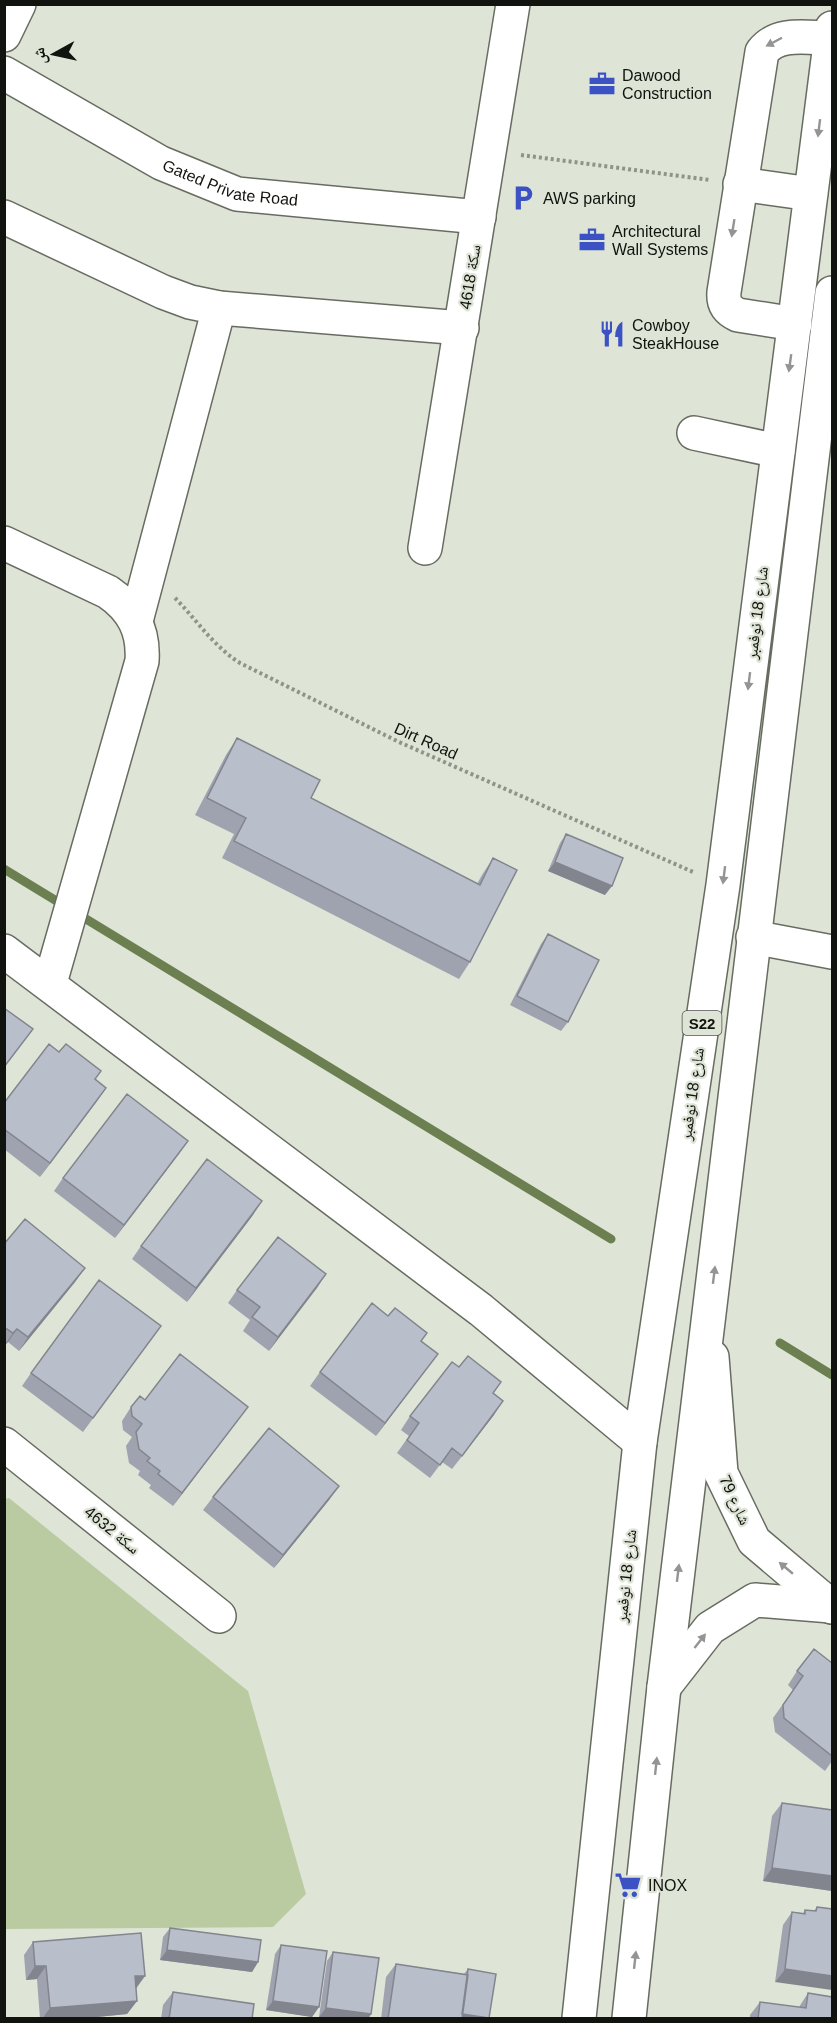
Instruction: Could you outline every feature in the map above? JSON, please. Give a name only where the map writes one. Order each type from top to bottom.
[{"type":"street","points":[[4,35],[19,4]]},
{"type":"street","name":"سكة 4618","points":[[425,548],[513,4]]},
{"type":"street","points":[[795,324],[738,315],[731,312],[723,299],[762,52],[767,45],[784,37],[832,33]]},
{"type":"street","name":"شارع 18 نوفمبر","points":[[579,2019],[640,1442],[723,885],[832,33]]},
{"type":"street","name":"Gated Private Road","points":[[4,73],[161,163],[237,194],[479,217]]},
{"type":"street","points":[[740,184],[811,194]]},
{"type":"street","points":[[4,217],[163,292],[190,302],[219,308],[462,328]]},
{"type":"street","name":"S22","points":[[628,2019],[664,1687],[832,293]]},
{"type":"street","points":[[136,621],[219,308]]},
{"type":"street","points":[[694,433],[778,450]]},
{"type":"street","points":[[4,543],[119,599],[136,621],[142,641],[142,661],[50,983]]},
{"type":"street","points":[[753,936],[832,952]]},
{"type":"street","points":[[4,951],[50,983],[481,1310],[640,1442]]},
{"type":"street","name":"79 شارع","points":[[709,1322],[721,1473],[754,1541],[832,1607]]},
{"type":"street","name":"سكة 4632","points":[[4,1444],[219,1616]]},
{"type":"street","name":"79 شارع","points":[[664,1687],[710,1628],[755,1600],[832,1607]]},
{"type":"path","points":[[490,151],[740,184]]},
{"type":"path","name":"Dirt Road","points":[[147,578],[172,595],[194,616],[212,641],[240,663],[399,742],[723,885]]},
{"type":"green space","points":[[9,1498],[248,1691],[306,1894],[273,1927],[5,1929],[4,1499]]},
{"type":"building","points":[[237,738],[320,780],[311,798],[480,885],[493,858],[517,870],[470,962],[234,841],[246,818],[207,798]]},
{"type":"building","points":[[566,834],[623,858],[612,886],[555,862]]},
{"type":"building","points":[[548,934],[599,960],[568,1022],[517,996]]},
{"type":"building","points":[[4,1008],[33,1029],[4,1067]]},
{"type":"building","points":[[49,1044],[59,1052],[66,1044],[101,1071],[95,1079],[106,1088],[50,1163],[4,1129],[4,1103]]},
{"type":"building","points":[[127,1094],[188,1141],[124,1225],[63,1178]]},
{"type":"building","points":[[207,1159],[262,1201],[196,1288],[141,1246]]},
{"type":"building","points":[[25,1219],[85,1268],[28,1337],[17,1329],[13,1333],[4,1327],[4,1244]]},
{"type":"building","points":[[278,1237],[326,1274],[278,1337],[252,1317],[260,1307],[237,1290]]},
{"type":"building","points":[[99,1280],[161,1326],[93,1418],[31,1373]]},
{"type":"building","points":[[372,1303],[388,1316],[395,1308],[427,1333],[421,1341],[438,1354],[385,1423],[320,1372]]},
{"type":"building","points":[[180,1354],[248,1407],[182,1493],[158,1474],[160,1471],[147,1461],[150,1458],[139,1449],[136,1432],[142,1424],[132,1416],[131,1407],[140,1396],[145,1400]]},
{"type":"building","points":[[468,1356],[501,1382],[493,1393],[503,1401],[462,1456],[452,1448],[440,1465],[407,1440],[419,1423],[410,1416],[452,1362],[459,1367]]},
{"type":"building","points":[[269,1428],[339,1486],[283,1555],[213,1497]]},
{"type":"building","points":[[814,1649],[832,1663],[832,1756],[784,1718],[783,1705],[803,1676],[797,1671]]},
{"type":"building","points":[[782,1803],[832,1810],[832,1876],[772,1868]]},
{"type":"building","points":[[817,1907],[832,1909],[832,1976],[785,1969],[792,1912],[805,1914],[805,1910],[816,1911]]},
{"type":"building","points":[[170,1928],[261,1940],[258,1962],[167,1950]]},
{"type":"building","points":[[141,1933],[145,1976],[135,1976],[137,2001],[50,2008],[46,1966],[35,1966],[33,1942]]},
{"type":"building","points":[[281,1945],[327,1951],[319,2007],[273,2001]]},
{"type":"building","points":[[333,1952],[379,1958],[371,2014],[326,2008]]},
{"type":"building","points":[[396,1964],[468,1975],[462,2019],[388,2019]]},
{"type":"building","points":[[468,1969],[496,1974],[489,2018],[462,2014]]},
{"type":"building","points":[[173,1992],[254,2004],[252,2019],[169,2019]]},
{"type":"building","points":[[808,1993],[832,1997],[832,2019],[758,2019],[760,2002],[806,2008]]},
{"type":"waterway","points":[[4,869],[611,1239]]},
{"type":"waterway","points":[[780,1343],[832,1375]]},
{"type":"place","name":"Dawood Construction","points":[[602,84]]},
{"type":"place","name":"AWS parking","points":[[523,198]]},
{"type":"place","name":"Architectural Wall Systems","points":[[592,240]]},
{"type":"place","name":"Cowboy SteakHouse","points":[[612,334]]},
{"type":"place","name":"INOX","points":[[628,1885]]}]
